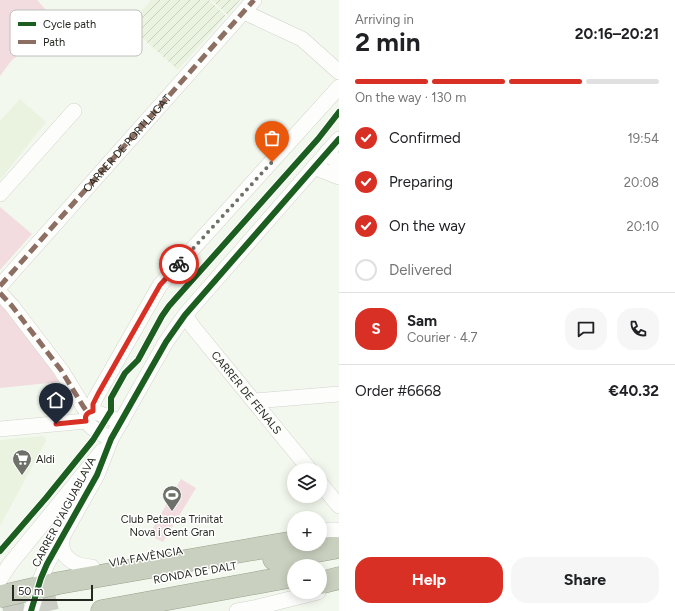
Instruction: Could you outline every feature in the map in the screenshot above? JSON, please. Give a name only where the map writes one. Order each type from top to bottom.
[{"type":"highway","points":[[1,586],[45,588],[98,576],[287,543]]},
{"type":"highway","points":[[327,565],[331,554]]},
{"type":"highway","name":"RONDA DE DALT","points":[[45,588],[331,554]]},
{"type":"highway","name":"RONDA DE DALT","points":[[102,611],[287,577]]},
{"type":"highway","points":[[180,611],[287,591]]},
{"type":"street","name":"CARRER DE PORTLLIGAT","points":[[0,286],[254,0]]},
{"type":"street","points":[[244,12],[302,39],[339,72]]},
{"type":"street","points":[[89,415],[98,394],[160,285],[339,87]]},
{"type":"street","points":[[0,194],[74,111]]},
{"type":"street","name":"CARRER D'AIGUABLAVA","points":[[1,586],[10,564],[111,439],[166,342],[185,315],[339,139]]},
{"type":"street","points":[[327,152],[337,170]]},
{"type":"street","points":[[314,168],[337,170]]},
{"type":"street","points":[[0,293],[62,370],[89,415],[94,430],[111,439]]},
{"type":"street","name":"CARRER DE FENALS","points":[[185,315],[193,327],[304,463]]},
{"type":"street","points":[[254,401],[339,394]]},
{"type":"street","points":[[0,429],[89,415],[121,422]]},
{"type":"street","name":"CARRER D'AIGUABLAVA","points":[[31,611],[45,588],[47,564],[97,475],[111,439]]},
{"type":"street","points":[[327,491],[339,506]]},
{"type":"street","name":"VIA FAVÈNCIA","points":[[45,588],[92,567],[287,533]]},
{"type":"street","points":[[64,534],[62,539],[62,547],[66,557],[80,566],[92,567]]},
{"type":"street","points":[[327,567],[331,554]]},
{"type":"street","points":[[1,586],[10,597],[17,600],[26,611]]},
{"type":"street","points":[[237,611],[254,610],[294,599]]},
{"type":"shaded area","points":[[0,0],[38,0],[46,10],[10,10],[10,56],[17,56],[12,60],[0,76]]},
{"type":"shaded area","points":[[151,0],[209,0],[226,16],[178,70],[142,38],[142,11]]},
{"type":"shaded area","points":[[211,0],[240,0],[228,15]]},
{"type":"shaded area","points":[[20,99],[46,122],[0,180],[0,121]]},
{"type":"shaded area","points":[[0,207],[32,234],[0,270]]},
{"type":"shaded area","points":[[0,302],[15,314],[59,382],[0,388]]},
{"type":"shaded area","points":[[45,437],[46,441],[0,526],[0,440]]},
{"type":"shaded area","name":"Club Petanca Trinitat Nova i Gent Gran","points":[[181,479],[196,488],[163,542],[149,535]]},
{"type":"tunnel","points":[[3,611],[56,598]]},
{"type":"marked path","points":[[0,286],[254,0]]},
{"type":"marked path","points":[[0,293],[12,306],[61,370],[88,413]]},
{"type":"cycle path","points":[[0,551],[46,498],[93,440],[111,411],[111,398],[125,373],[138,360],[169,306],[318,139],[339,112]]},
{"type":"cycle path","points":[[31,611],[47,564],[97,475],[111,439],[166,342],[185,315],[339,139]]},
{"type":"way so far","points":[[179,264],[272,162]]},
{"type":"place","name":"Aldi","points":[[22,476]]},
{"type":"place","name":"Club Petanca Trinitat Nova i Gent Gran","points":[[172,512]]},
{"type":"route","points":[[56,424],[86,421],[86,416],[88,413],[93,411],[95,399],[160,285],[179,264]]}]
